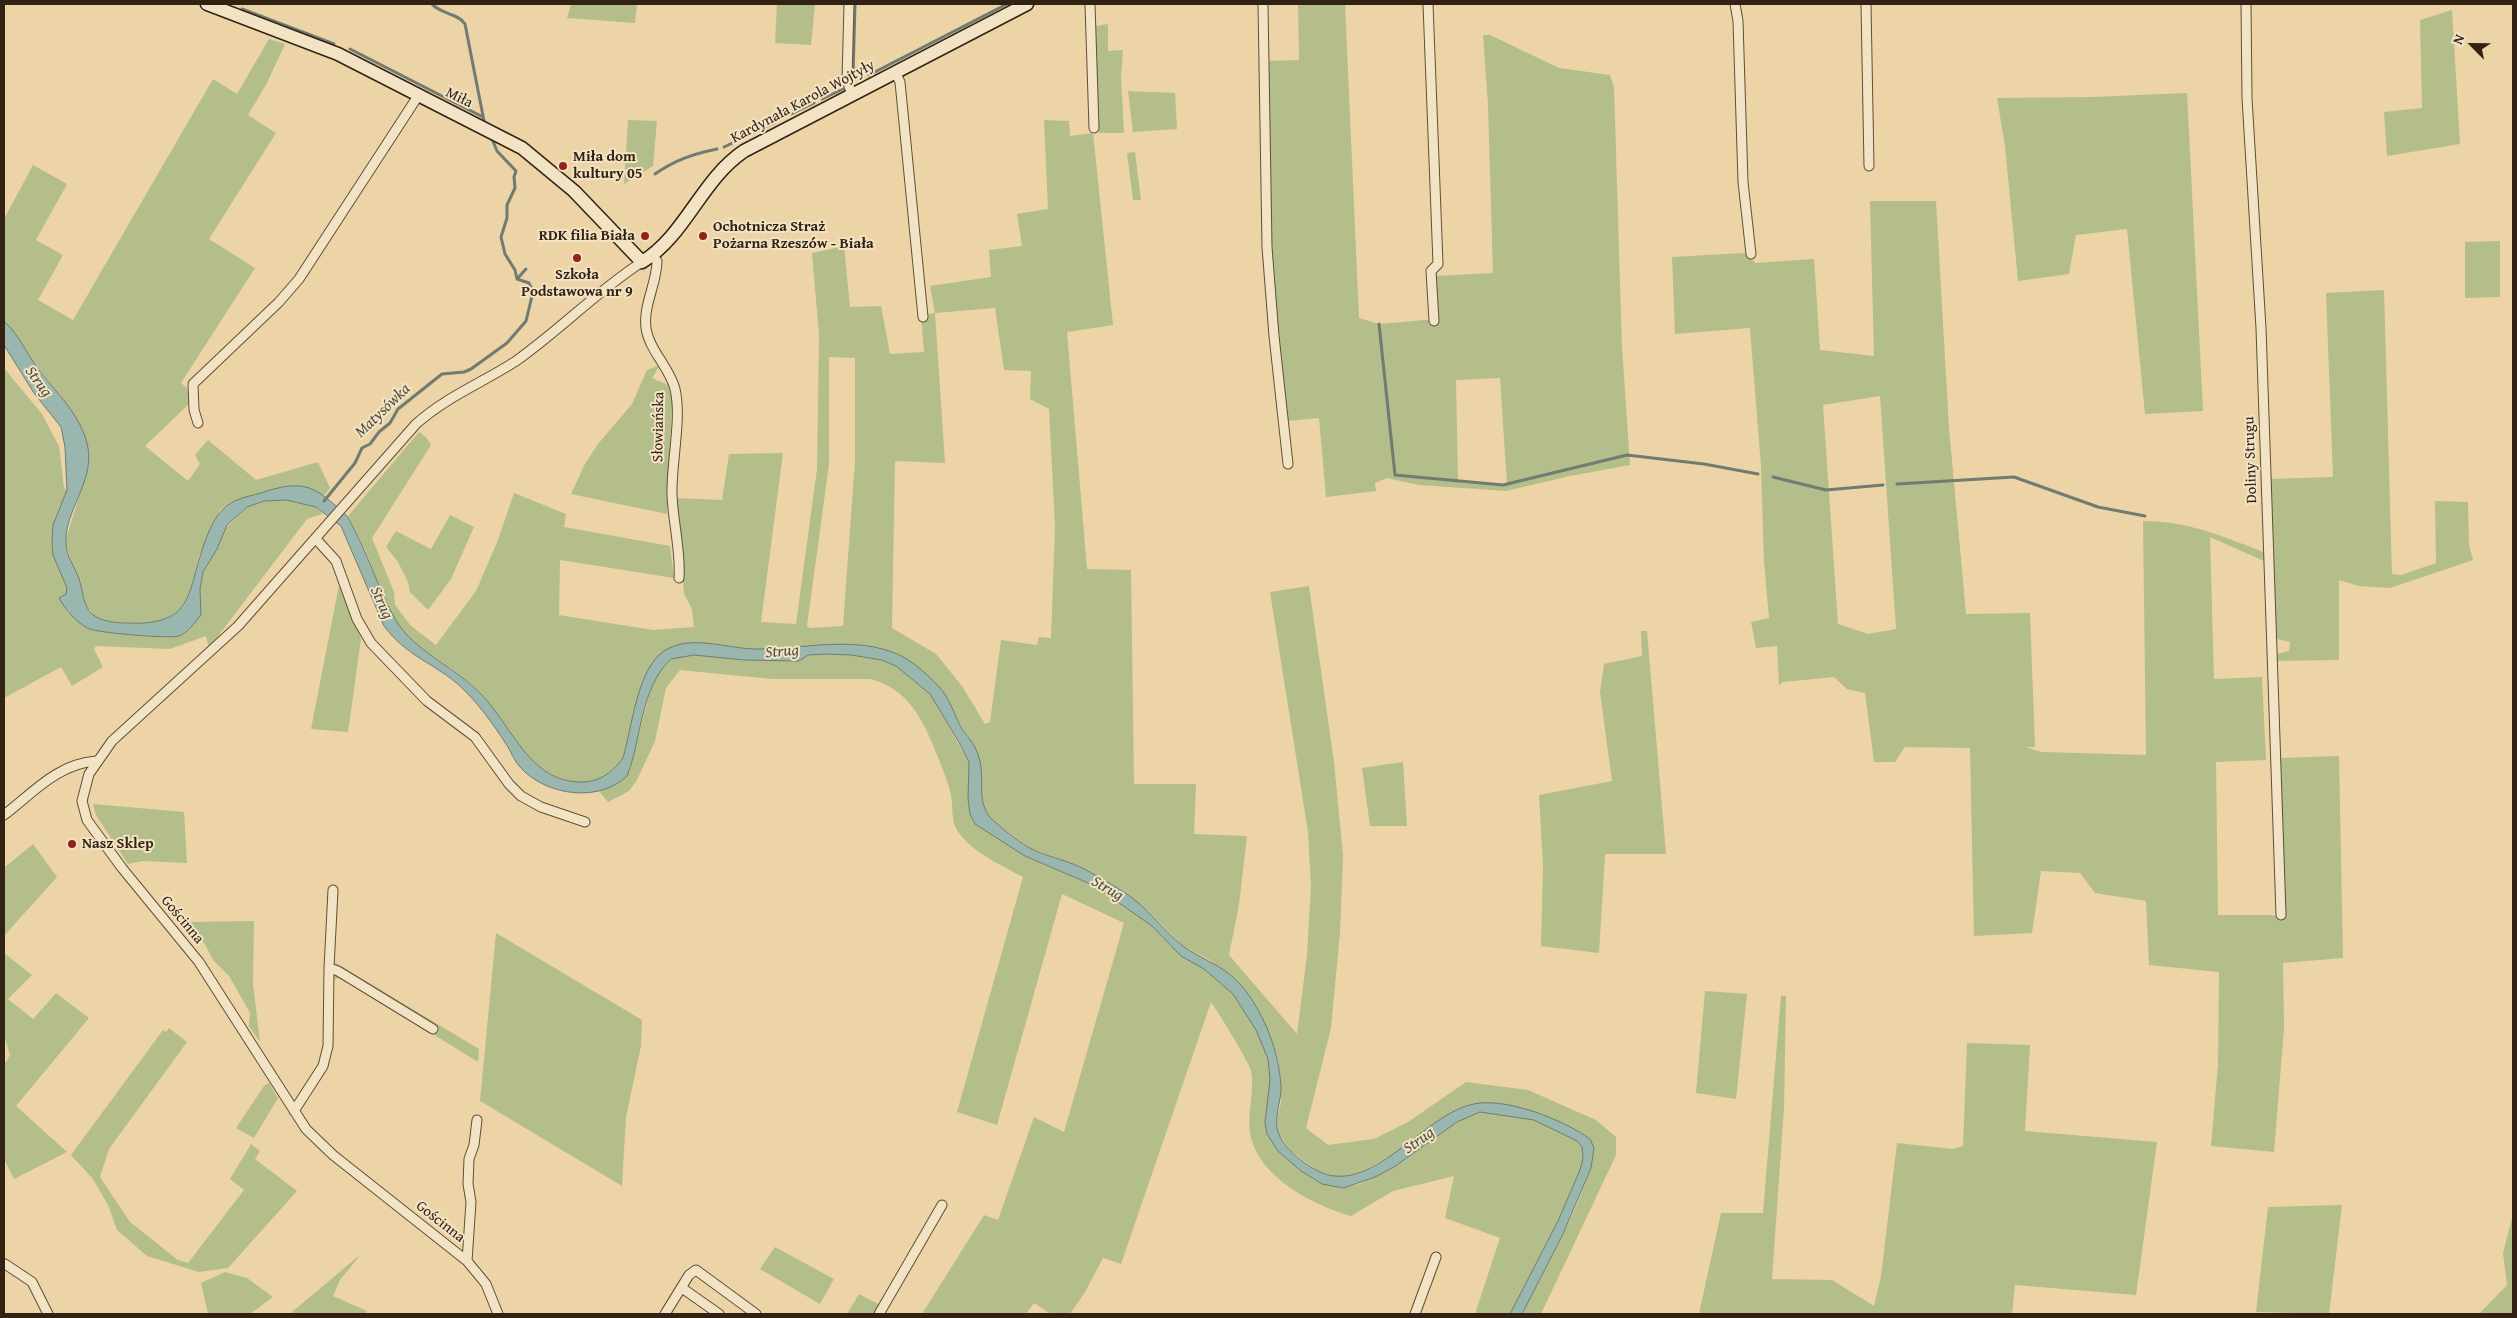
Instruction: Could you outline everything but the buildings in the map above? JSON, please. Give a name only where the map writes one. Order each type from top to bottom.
[{"type":"street","name":"Miła","points":[[207,4],[230,8],[338,54],[510,141],[531,154],[648,259]]},
{"type":"street","points":[[849,4],[847,80],[852,95]]},
{"type":"street","name":"Kardynała Karola Wojtyły","points":[[352,497],[411,429],[434,408],[516,360],[617,279],[648,259],[679,227],[716,175],[734,158],[1026,4]]},
{"type":"street","points":[[1090,4],[1094,128]]},
{"type":"street","points":[[1263,4],[1267,247],[1274,336],[1288,464]]},
{"type":"street","points":[[1428,4],[1438,264],[1431,271],[1434,321]]},
{"type":"street","points":[[1735,4],[1738,21],[1743,182],[1751,254]]},
{"type":"street","points":[[1866,4],[1870,166]]},
{"type":"street","name":"Doliny Strugu","points":[[2246,4],[2247,98],[2261,328],[2281,915]]},
{"type":"street","points":[[895,72],[900,82],[923,317]]},
{"type":"street","points":[[198,424],[194,410],[193,384],[279,302],[299,279],[418,96]]},
{"type":"street","name":"Słowiańska","points":[[648,259],[657,260],[657,270],[648,305],[646,328],[672,380],[677,400],[672,495],[678,552],[678,578]]},
{"type":"street","name":"Gościnna","points":[[352,497],[238,626],[133,721],[96,761],[84,786],[82,801],[86,820],[122,868],[199,962],[294,1111],[315,1139],[467,1261],[486,1284],[498,1314]]},
{"type":"street","points":[[319,535],[336,561],[357,619],[371,643],[427,701],[475,737],[509,784],[521,796],[541,807],[585,822]]},
{"type":"street","points":[[4,814],[38,785],[54,775],[73,766],[96,761]]},
{"type":"street","points":[[294,1111],[323,1066],[328,1046],[333,890]]},
{"type":"street","points":[[329,968],[338,971],[433,1029]]},
{"type":"street","points":[[467,1261],[472,1202],[468,1184],[469,1159],[474,1145],[477,1120]]},
{"type":"street","points":[[879,1314],[942,1206]]},
{"type":"street","points":[[4,1254],[5,1264],[32,1282],[48,1314]]},
{"type":"street","points":[[1415,1314],[1436,1257]]},
{"type":"street","points":[[665,1314],[693,1271],[699,1271],[756,1314]]},
{"type":"street","points":[[682,1288],[719,1314]]},
{"type":"green space","points":[[571,4],[637,4],[635,23],[567,18]]},
{"type":"green space","points":[[777,4],[815,4],[811,45],[775,43]]},
{"type":"green space","points":[[1298,4],[1345,4],[1359,318],[1379,324],[1436,319],[1434,276],[1493,273],[1488,105],[1483,35],[1490,35],[1559,68],[1610,75],[1614,87],[1622,347],[1630,465],[1570,476],[1506,491],[1419,485],[1387,478],[1375,483],[1376,491],[1326,497],[1319,418],[1287,421],[1273,290],[1267,199],[1266,61],[1299,60]],"holes":[[[1500,378],[1507,484],[1458,481],[1456,380]]]},
{"type":"green space","points":[[2452,10],[2460,144],[2387,156],[2384,112],[2422,108],[2420,20]]},
{"type":"green space","points":[[1108,24],[1108,51],[1123,50],[1121,77],[1124,133],[1099,133],[1095,26]]},
{"type":"green space","points":[[269,39],[285,44],[267,83],[248,115],[276,133],[209,239],[255,268],[181,383],[186,387],[191,402],[145,446],[188,481],[200,464],[195,455],[208,440],[256,480],[318,462],[330,488],[323,497],[317,492],[295,485],[229,503],[220,510],[212,527],[199,556],[190,592],[180,610],[167,619],[140,624],[107,621],[95,616],[87,607],[65,542],[81,490],[62,398],[4,321],[4,219],[33,165],[67,184],[36,240],[63,255],[38,300],[73,320],[213,79],[237,94]]},
{"type":"green space","points":[[1128,91],[1175,93],[1177,129],[1133,132]]},
{"type":"green space","points":[[2187,93],[2203,411],[2145,414],[2127,229],[2076,235],[2069,274],[2018,281],[2005,146],[1997,98]]},
{"type":"green space","points":[[628,120],[657,121],[653,166],[624,184]]},
{"type":"green space","points":[[1044,120],[1069,121],[1070,136],[1093,133],[1113,325],[1067,332],[1087,569],[1131,570],[1134,784],[1196,784],[1194,834],[1247,836],[1239,905],[1229,955],[1297,1034],[1307,955],[1311,886],[1308,832],[1270,592],[1309,586],[1334,762],[1343,855],[1340,933],[1331,1028],[1306,1128],[1328,1145],[1374,1139],[1408,1122],[1466,1082],[1528,1090],[1596,1120],[1616,1137],[1616,1155],[1541,1314],[1522,1314],[1574,1211],[1590,1169],[1594,1148],[1514,1107],[1484,1103],[1365,1170],[1352,1175],[1336,1177],[1318,1171],[1291,1151],[1278,1133],[1277,1118],[1281,1103],[1281,1081],[1278,1060],[1268,1030],[1237,981],[1210,960],[1183,946],[1149,912],[1124,892],[1080,867],[1030,848],[993,821],[985,810],[981,795],[982,783],[970,738],[962,728],[941,689],[932,681],[878,648],[848,645],[756,650],[713,644],[662,652],[653,663],[641,689],[623,758],[610,773],[599,779],[579,782],[561,779],[533,761],[479,691],[470,682],[414,642],[397,623],[385,600],[366,552],[348,516],[419,432],[426,437],[431,445],[372,538],[394,592],[395,605],[411,626],[436,645],[476,591],[498,540],[514,493],[566,514],[564,527],[670,546],[674,578],[560,560],[559,615],[653,630],[694,627],[692,609],[684,594],[676,498],[722,500],[729,454],[783,453],[761,622],[796,624],[817,469],[819,335],[812,253],[844,246],[850,307],[881,306],[890,354],[924,352],[921,315],[935,313],[930,286],[991,277],[989,250],[1022,246],[1017,214],[1048,209]],"holes":[[[995,308],[1004,370],[1031,371],[1030,399],[1049,409],[1055,526],[1051,638],[1039,637],[1037,645],[1001,640],[990,722],[985,724],[962,686],[936,654],[892,628],[895,461],[945,463],[935,313]],[[829,357],[855,358],[855,461],[843,626],[810,628],[807,626],[829,464]]]},
{"type":"green space","points":[[1135,152],[1141,200],[1133,200],[1127,153]]},
{"type":"green space","points":[[1870,201],[1936,201],[1949,428],[1966,614],[2030,613],[2035,747],[2025,747],[2042,752],[2146,755],[2143,521],[2175,524],[2204,530],[2263,552],[2264,561],[2210,537],[2214,679],[2262,677],[2266,760],[2216,762],[2218,915],[2271,915],[2284,918],[2284,863],[2279,758],[2339,756],[2343,958],[2283,963],[2284,1028],[2274,1152],[2211,1146],[2218,1064],[2219,972],[2149,965],[2146,901],[2095,893],[2080,873],[2041,871],[2032,933],[1974,936],[1970,748],[1905,747],[1895,762],[1874,762],[1865,693],[1847,689],[1834,677],[1783,682],[1779,685],[1777,646],[1756,648],[1751,622],[1769,618],[1764,561],[1761,466],[1750,328],[1675,334],[1672,257],[1744,253],[1756,263],[1814,259],[1820,350],[1874,356]],"holes":[[[1880,396],[1896,629],[1868,634],[1838,624],[1823,405]]]},
{"type":"green space","points":[[2500,241],[2500,297],[2465,298],[2465,242]]},
{"type":"green space","points":[[2384,290],[2392,574],[2401,575],[2436,563],[2435,501],[2468,502],[2469,545],[2473,560],[2390,588],[2359,586],[2339,580],[2339,660],[2274,661],[2277,654],[2289,651],[2290,642],[2277,639],[2268,479],[2333,477],[2326,293]]},
{"type":"green space","points":[[660,365],[652,378],[668,385],[672,400],[667,514],[571,494],[585,464],[598,444],[632,404],[647,370]]},
{"type":"green space","points":[[4,368],[42,414],[59,446],[64,488],[67,490],[53,525],[53,555],[67,588],[67,612],[88,628],[148,637],[182,635],[201,615],[200,589],[203,572],[217,549],[223,531],[247,507],[264,501],[286,500],[316,507],[323,514],[307,519],[209,648],[206,636],[170,649],[96,646],[94,649],[103,667],[72,686],[61,667],[4,698]]},
{"type":"green space","points":[[450,515],[474,527],[451,579],[428,610],[410,592],[408,582],[398,562],[386,547],[396,531],[431,549]]},
{"type":"green space","points":[[340,580],[361,639],[348,732],[311,729]]},
{"type":"green space","points":[[1641,631],[1647,631],[1666,854],[1605,854],[1599,953],[1541,946],[1543,866],[1539,795],[1612,781],[1600,692],[1604,664],[1642,656]]},
{"type":"green space","points":[[694,655],[744,660],[799,661],[808,655],[851,655],[882,660],[896,666],[930,694],[969,762],[968,799],[970,814],[975,824],[1025,856],[1095,886],[1152,926],[1181,956],[1204,969],[1233,994],[1256,1030],[1268,1059],[1270,1079],[1265,1123],[1278,1151],[1301,1171],[1322,1184],[1344,1188],[1360,1184],[1394,1167],[1457,1122],[1480,1112],[1534,1120],[1577,1141],[1582,1147],[1583,1158],[1580,1170],[1558,1221],[1510,1314],[1475,1314],[1500,1238],[1445,1218],[1454,1176],[1393,1191],[1351,1216],[1304,1196],[1275,1175],[1263,1162],[1255,1148],[1250,1132],[1251,1071],[1211,1002],[1121,1264],[1103,1258],[1085,1292],[1070,1314],[1051,1314],[1034,1303],[1026,1314],[922,1314],[984,1215],[998,1220],[1034,1117],[1064,1132],[1124,923],[1062,894],[997,1125],[957,1112],[1023,877],[986,857],[961,836],[954,824],[951,795],[932,742],[913,708],[895,690],[883,683],[870,679],[772,679],[680,670],[666,688],[655,741],[637,780],[629,791],[608,802],[598,790],[623,780],[630,768],[656,676],[671,659]]},
{"type":"green space","points":[[1403,762],[1407,826],[1370,826],[1362,768]]},
{"type":"green space","points":[[93,804],[184,812],[187,863],[143,861],[128,864],[96,815]]},
{"type":"green space","points":[[33,844],[57,877],[4,936],[4,865],[5,867]]},
{"type":"green space","points":[[254,921],[253,984],[260,1042],[249,1026],[250,1013],[229,976],[213,960],[206,946],[187,922]]},
{"type":"green space","points":[[496,933],[642,1020],[641,1046],[626,1117],[622,1186],[480,1101]]},
{"type":"green space","points":[[4,953],[32,975],[8,999],[33,1019],[56,993],[89,1018],[16,1106],[67,1152],[14,1179],[4,1159],[4,1062],[6,1062],[10,1055],[4,1035]]},
{"type":"green space","points":[[331,960],[479,1049],[478,1062],[341,977],[330,981]]},
{"type":"green space","points":[[1705,991],[1747,994],[1736,1099],[1696,1093]]},
{"type":"green space","points":[[1781,996],[1786,996],[1784,1108],[1772,1279],[1832,1280],[1874,1306],[1881,1276],[1897,1143],[1953,1149],[1963,1146],[1967,1043],[2030,1045],[2025,1131],[2157,1142],[2136,1295],[2015,1285],[2012,1314],[1699,1314],[1721,1213],[1763,1213]]},
{"type":"green space","points":[[169,1028],[187,1042],[109,1149],[100,1177],[130,1222],[178,1260],[188,1263],[244,1190],[230,1179],[251,1144],[260,1151],[255,1159],[297,1191],[228,1268],[199,1272],[147,1256],[117,1230],[108,1205],[93,1179],[71,1155],[163,1030],[166,1032]]},
{"type":"green space","points":[[269,1083],[278,1098],[254,1138],[236,1128],[264,1086]]},
{"type":"green space","points":[[2342,1205],[2329,1314],[2256,1312],[2268,1207]]},
{"type":"green space","points":[[2513,1215],[2513,1314],[2479,1314],[2507,1285],[2503,1253]]},
{"type":"green space","points":[[775,1247],[834,1279],[820,1304],[760,1269]]},
{"type":"green space","points":[[361,1254],[340,1280],[333,1296],[367,1311],[366,1314],[295,1314],[292,1312]]},
{"type":"green space","points":[[225,1272],[247,1278],[273,1297],[250,1314],[208,1314],[201,1283]]},
{"type":"green space","points":[[859,1294],[882,1306],[877,1314],[847,1314]]},
{"type":"water","name":"Strug","points":[[4,321],[36,366],[67,404],[85,436],[89,461],[87,473],[69,520],[66,548],[79,579],[87,607],[92,614],[100,619],[124,623],[142,623],[170,617],[180,609],[187,597],[212,524],[224,508],[239,499],[280,487],[301,486],[318,492],[348,518],[386,600],[404,632],[423,649],[476,689],[532,759],[544,771],[559,778],[577,782],[591,781],[609,773],[618,764],[623,758],[637,700],[647,671],[664,651],[675,646],[686,643],[698,643],[748,649],[775,649],[841,644],[857,645],[889,651],[910,661],[943,691],[962,729],[974,746],[981,766],[985,808],[995,822],[1028,847],[1080,867],[1131,897],[1183,946],[1222,969],[1245,990],[1254,1002],[1268,1031],[1278,1062],[1281,1091],[1277,1127],[1280,1138],[1305,1163],[1316,1170],[1336,1176],[1356,1174],[1377,1165],[1436,1122],[1455,1111],[1474,1104],[1502,1104],[1518,1107],[1550,1118],[1590,1139],[1594,1148],[1591,1168],[1563,1234],[1522,1314],[1510,1314],[1558,1221],[1580,1170],[1583,1158],[1582,1147],[1577,1141],[1534,1120],[1480,1112],[1457,1122],[1394,1167],[1375,1177],[1344,1188],[1322,1184],[1301,1171],[1278,1151],[1267,1134],[1265,1123],[1270,1079],[1268,1059],[1256,1030],[1233,994],[1204,969],[1181,956],[1152,926],[1095,886],[1025,856],[975,824],[970,814],[968,799],[969,762],[960,744],[930,694],[896,666],[882,660],[851,655],[826,654],[808,655],[799,661],[744,660],[694,655],[671,659],[653,684],[647,699],[627,776],[615,785],[588,793],[558,790],[531,777],[518,765],[491,722],[468,694],[451,679],[412,653],[393,637],[384,626],[341,526],[316,507],[286,500],[264,501],[247,507],[227,525],[217,549],[203,572],[200,589],[201,615],[183,634],[161,637],[104,632],[87,628],[78,622],[59,598],[66,594],[67,588],[53,555],[53,525],[67,490],[65,447],[61,427],[34,393],[4,345]]},
{"type":"waterway","name":"Matysówka","points":[[432,4],[440,10],[462,20],[465,24],[484,121]]},
{"type":"waterway","points":[[853,77],[855,4]]},
{"type":"waterway","points":[[869,75],[1007,4]]},
{"type":"waterway","points":[[242,9],[334,44]]},
{"type":"waterway","points":[[350,49],[483,117]]},
{"type":"waterway","points":[[822,99],[843,89]]},
{"type":"waterway","points":[[791,114],[814,103]]},
{"type":"waterway","points":[[724,147],[774,123]]},
{"type":"waterway","name":"Matysówka","points":[[324,501],[355,463],[362,448],[370,444],[379,432],[390,423],[398,409],[442,374],[464,372],[471,369],[507,343],[526,321],[533,292],[529,283],[517,279],[515,270],[505,254],[501,237],[507,218],[507,205],[515,188],[514,177],[516,171],[497,151],[492,139]]},
{"type":"waterway","points":[[655,174],[684,158],[717,149]]},
{"type":"waterway","points":[[517,279],[526,269]]},
{"type":"waterway","points":[[1379,324],[1395,475],[1503,485],[1627,455],[1704,464],[1758,474]]},
{"type":"waterway","points":[[1773,477],[1826,490],[1883,485]]},
{"type":"waterway","points":[[1897,484],[2014,477],[2098,507],[2145,516]]},
{"type":"place","name":"Miła dom kultury 05","points":[[563,166]]},
{"type":"place","name":"RDK filia Biała","points":[[645,236]]},
{"type":"place","name":"Ochotnicza Straż Pożarna Rzeszów - Biała","points":[[703,236]]},
{"type":"place","name":"Szkoła Podstawowa nr 9","points":[[577,258]]},
{"type":"place","name":"Nasz Sklep","points":[[72,844]]}]
